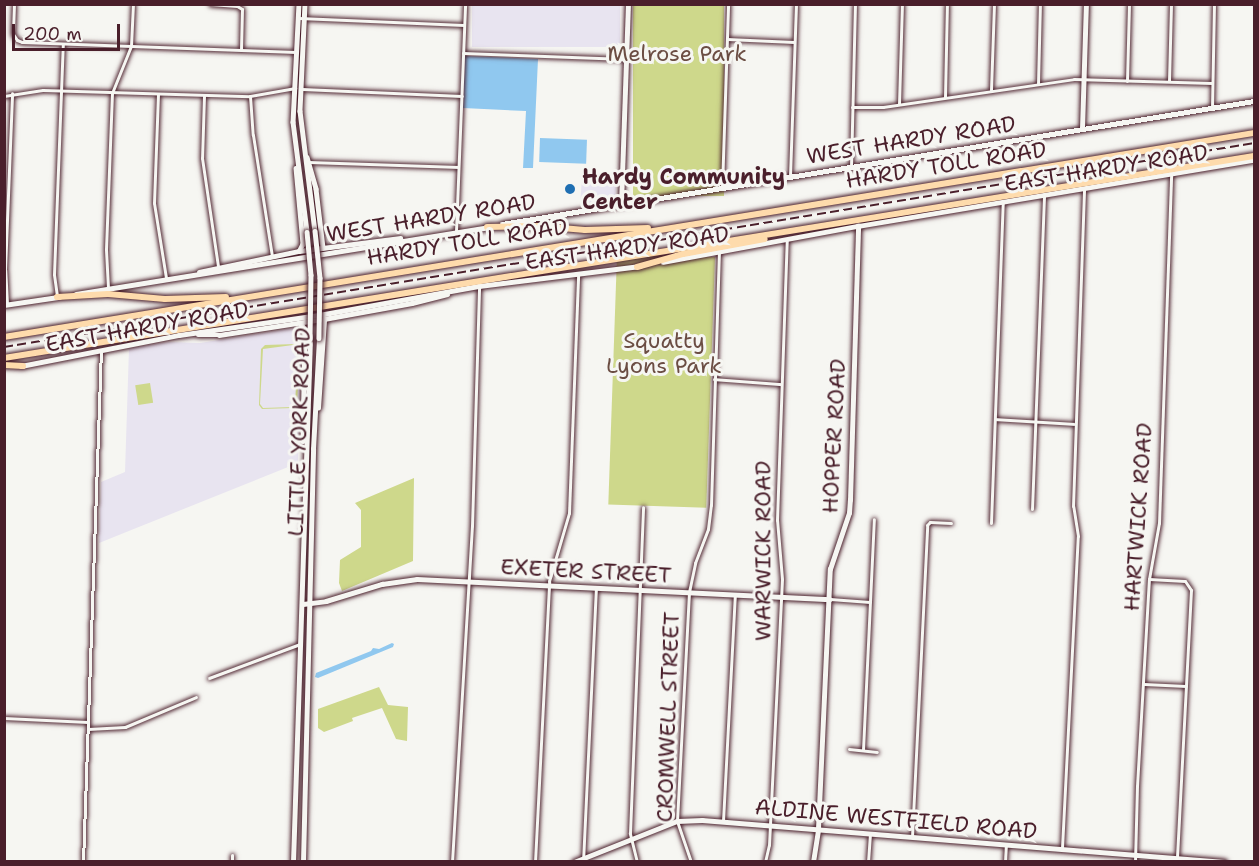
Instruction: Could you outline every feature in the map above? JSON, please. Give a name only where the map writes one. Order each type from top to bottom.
[{"type":"highway","name":"HARDY TOLL ROAD","points":[[4,337],[1254,133]]},
{"type":"highway","name":"HARDY TOLL ROAD","points":[[4,358],[1254,156]]},
{"type":"highway","points":[[487,227],[539,226],[592,231],[664,229]]},
{"type":"highway","points":[[637,267],[797,229]]},
{"type":"highway","points":[[57,297],[108,294],[175,299],[266,294]]},
{"type":"highway","points":[[4,367],[23,366]]},
{"type":"main road","name":"LITTLE YORK ROAD","points":[[299,4],[301,18],[300,111],[320,250],[322,317],[312,459],[311,602],[303,861]]},
{"type":"main road","name":"LITTLE YORK ROAD","points":[[293,861],[303,604],[304,458],[310,339],[310,254],[296,153],[294,88],[296,52],[305,4]]},
{"type":"main road","points":[[621,204],[628,4]]},
{"type":"main road","points":[[1082,129],[1086,4]]},
{"type":"main road","name":"WEST HARDY ROAD","points":[[6,305],[293,257],[320,250],[360,247],[487,227],[1254,101]]},
{"type":"main road","points":[[303,240],[313,244],[318,241],[316,189],[305,150]]},
{"type":"main road","points":[[296,153],[295,181],[303,240],[303,247],[299,251]]},
{"type":"main road","name":"EAST HARDY ROAD","points":[[23,366],[179,335],[310,316],[322,317],[362,307],[479,286],[637,267],[858,226],[1254,160]]},
{"type":"main road","name":"HOPPER ROAD","points":[[813,861],[818,829],[833,553],[843,534],[849,507],[858,226]]},
{"type":"main road","points":[[188,275],[218,266],[299,251],[320,250],[390,238],[413,238]]},
{"type":"main road","points":[[179,335],[219,335],[300,323],[322,317],[420,302],[479,286]]},
{"type":"main road","points":[[313,449],[320,394],[324,333],[322,317]]},
{"type":"main road","points":[[300,323],[305,335],[302,434],[305,449]]},
{"type":"main road","points":[[305,335],[308,330],[314,328],[322,329],[324,333]]},
{"type":"main road","points":[[304,458],[312,459]]},
{"type":"main road","points":[[303,549],[312,549]]},
{"type":"main road","name":"EXETER STREET","points":[[303,604],[326,601],[402,580],[469,581],[830,599]]},
{"type":"main road","points":[[296,785],[305,785]]},
{"type":"main road","name":"ALDINE WESTFIELD ROAD","points":[[574,861],[583,860],[677,820],[723,821],[870,832],[1224,861]]},
{"type":"street","points":[[14,4],[13,34],[17,40],[24,42],[296,52]]},
{"type":"street","points":[[108,288],[106,249],[112,93],[131,46],[134,4]]},
{"type":"street","points":[[210,4],[240,7],[242,15],[241,50]]},
{"type":"street","points":[[456,231],[465,4]]},
{"type":"street","points":[[722,188],[728,4]]},
{"type":"street","points":[[790,177],[796,4]]},
{"type":"street","points":[[851,167],[855,4]]},
{"type":"street","points":[[898,104],[902,4]]},
{"type":"street","points":[[945,97],[947,4]]},
{"type":"street","points":[[991,90],[994,4]]},
{"type":"street","points":[[1038,84],[1040,4]]},
{"type":"street","points":[[1127,81],[1129,4]]},
{"type":"street","points":[[1169,81],[1172,4]]},
{"type":"street","points":[[1212,108],[1214,4]]},
{"type":"street","points":[[301,18],[464,24]]},
{"type":"street","points":[[727,39],[795,42]]},
{"type":"street","points":[[57,297],[54,274],[63,44]]},
{"type":"street","points":[[463,53],[626,59]]},
{"type":"street","points":[[852,107],[898,104],[991,90],[1083,80],[1212,83]]},
{"type":"street","points":[[4,96],[31,90],[250,96],[294,88],[462,96]]},
{"type":"street","points":[[6,305],[5,270],[12,93]]},
{"type":"street","points":[[158,94],[154,203],[166,278]]},
{"type":"street","points":[[204,96],[202,158],[218,266]]},
{"type":"street","points":[[250,96],[252,135],[272,256]]},
{"type":"street","points":[[310,162],[458,167]]},
{"type":"street","name":"HARTWICK ROAD","points":[[1136,861],[1149,579],[1159,523],[1171,175]]},
{"type":"street","points":[[1062,848],[1078,536],[1073,506],[1084,189]]},
{"type":"street","points":[[1032,509],[1044,196]]},
{"type":"street","points":[[991,523],[1003,202]]},
{"type":"street","name":"WARWICK ROAD","points":[[765,861],[770,825],[782,597],[777,520],[787,239]]},
{"type":"street","name":"CROMWELL STREET","points":[[691,861],[677,820],[689,592],[694,563],[708,529],[719,252]]},
{"type":"street","points":[[535,861],[548,585],[569,513],[578,273]]},
{"type":"street","points":[[452,861],[469,581],[479,286]]},
{"type":"street","points":[[83,861],[101,350]]},
{"type":"street","points":[[714,379],[782,384]]},
{"type":"street","points":[[995,419],[1075,424]]},
{"type":"street","points":[[637,861],[631,838],[642,590],[643,507]]},
{"type":"street","points":[[863,750],[874,519]]},
{"type":"street","points":[[912,837],[927,525],[930,522],[951,523]]},
{"type":"street","points":[[1149,579],[1185,581],[1190,586],[1177,857]]},
{"type":"street","points":[[583,860],[596,588]]},
{"type":"street","points":[[723,821],[735,595]]},
{"type":"street","name":"EXETER STREET","points":[[830,599],[870,602]]},
{"type":"street","points":[[209,678],[301,644]]},
{"type":"street","points":[[1144,684],[1186,686]]},
{"type":"street","points":[[88,729],[121,728],[196,697]]},
{"type":"street","points":[[4,718],[88,722]]},
{"type":"street","points":[[849,749],[877,752]]},
{"type":"street","points":[[868,861],[870,832]]},
{"type":"street","points":[[1005,861],[1006,844]]},
{"type":"street","points":[[232,855],[232,861]]},
{"type":"shaded area","points":[[472,5],[620,5],[620,47],[472,47]]},
{"type":"shaded area","points":[[582,178],[617,179],[615,199],[580,205]]},
{"type":"shaded area","points":[[294,328],[295,342],[301,342],[298,463],[99,543],[101,482],[125,472],[129,348],[169,342],[200,343]]},
{"type":"green space","name":"Melrose Park","points":[[633,5],[724,5],[724,196],[633,196]]},
{"type":"green space","name":"Squatty Lyons Park","points":[[617,254],[715,257],[706,508],[608,504]]},
{"type":"green space","points":[[296,344],[300,350],[297,405],[293,408],[262,409],[259,405],[261,349],[265,345]],"holes":[[[293,345],[298,350],[295,404],[292,407],[263,408],[260,404],[263,349]]]},
{"type":"green space","points":[[150,383],[153,403],[138,405],[135,385]]},
{"type":"green space","points":[[414,478],[413,561],[342,591],[339,583],[340,560],[361,547],[361,510],[355,503]]},
{"type":"green space","points":[[379,687],[388,705],[408,707],[407,741],[396,739],[382,708],[352,718],[353,721],[324,732],[318,728],[318,709]]},
{"type":"water","points":[[465,56],[538,59],[533,168],[523,168],[526,111],[463,108]]},
{"type":"water","points":[[540,138],[587,140],[586,164],[539,162]]},
{"type":"water","points":[[392,643],[393,647],[318,678],[315,677],[316,673],[371,651],[373,648],[379,649]]},
{"type":"railway","points":[[4,347],[1254,143]]},
{"type":"place","name":"Hardy Community Center","points":[[570,189]]}]
